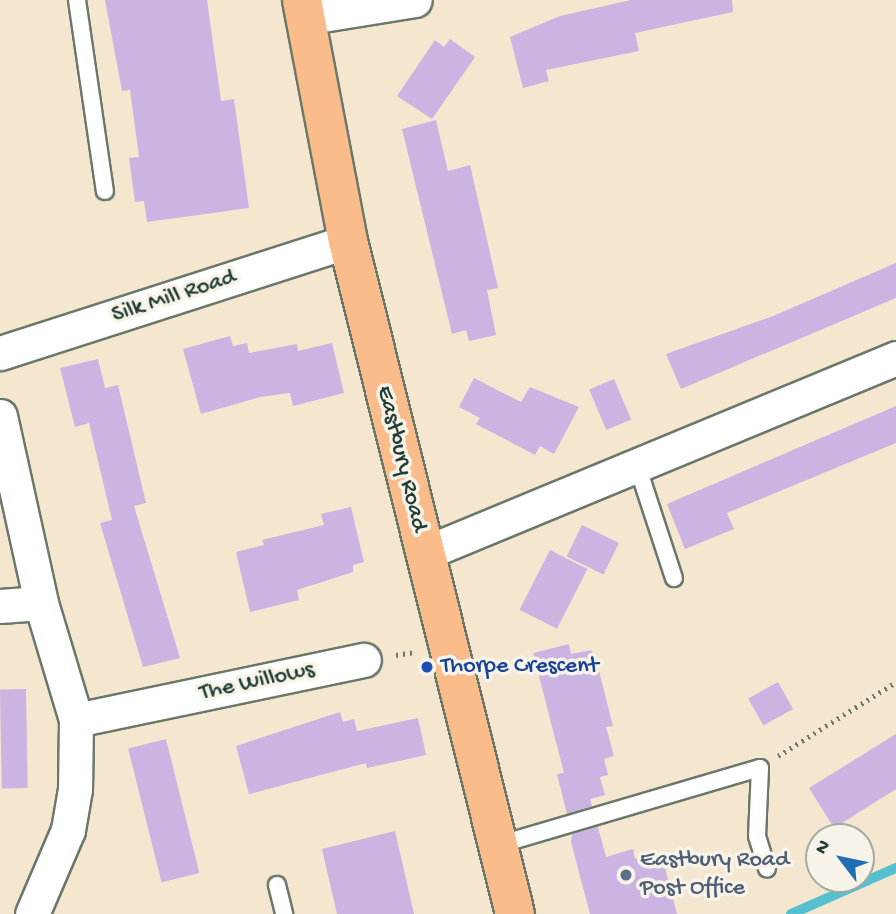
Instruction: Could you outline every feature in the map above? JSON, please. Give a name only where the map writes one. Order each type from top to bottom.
[{"type":"main road","name":"Eastbury Road","points":[[303,9],[348,241],[515,914]]},
{"type":"street","points":[[303,9],[415,0]]},
{"type":"street","name":"Silk Mill Road","points":[[0,353],[348,241]]},
{"type":"street","points":[[425,553],[896,358]]},
{"type":"street","points":[[0,416],[41,603],[76,720],[75,789],[68,830],[32,914]]},
{"type":"street","points":[[0,606],[41,603]]},
{"type":"street","name":"The Willows","points":[[76,720],[364,660]]},
{"type":"lane","points":[[77,0],[105,191]]},
{"type":"lane","points":[[637,465],[674,578]]},
{"type":"lane","points":[[498,845],[760,768],[757,836],[767,868]]},
{"type":"lane","points":[[277,885],[284,914]]},
{"type":"path","points":[[364,660],[423,651]]},
{"type":"path","points":[[760,768],[896,682]]},
{"type":"building","points":[[105,0],[207,0],[221,101],[234,99],[249,208],[147,222],[144,201],[135,202],[129,158],[139,157],[130,90],[122,91]]},
{"type":"building","points":[[631,0],[732,0],[733,12],[635,33],[639,51],[546,70],[549,81],[523,88],[510,37],[560,16]]},
{"type":"building","points":[[450,39],[475,57],[432,119],[397,96],[435,40],[444,47]]},
{"type":"building","points":[[436,120],[448,171],[470,165],[498,288],[487,290],[496,335],[469,341],[466,330],[452,334],[402,129]]},
{"type":"building","points":[[896,263],[896,298],[681,389],[666,354],[773,316]]},
{"type":"building","points":[[230,336],[233,346],[247,343],[249,353],[297,344],[298,351],[332,343],[344,393],[293,406],[290,393],[260,397],[201,414],[183,349]]},
{"type":"building","points":[[98,359],[105,388],[118,385],[146,503],[134,506],[180,658],[143,667],[100,523],[112,520],[89,423],[75,427],[60,368]]},
{"type":"building","points":[[474,378],[521,402],[530,387],[579,407],[554,454],[540,446],[535,455],[476,424],[480,418],[459,407]]},
{"type":"building","points":[[614,379],[631,420],[606,430],[589,390]]},
{"type":"building","points":[[896,406],[896,443],[727,513],[734,529],[685,549],[667,504]]},
{"type":"building","points":[[351,507],[364,562],[353,565],[353,572],[297,590],[299,600],[250,612],[236,552],[264,545],[262,540],[324,525],[321,514]]},
{"type":"building","points":[[582,525],[619,543],[604,574],[567,556]]},
{"type":"building","points":[[550,550],[587,569],[557,629],[520,610]]},
{"type":"building","points":[[569,644],[571,654],[591,650],[598,667],[613,726],[606,727],[614,756],[604,759],[608,775],[600,777],[605,795],[590,799],[592,806],[567,814],[557,774],[564,773],[533,653]]},
{"type":"building","points":[[778,682],[793,709],[763,726],[748,698]]},
{"type":"building","points":[[0,689],[26,689],[28,788],[2,788]]},
{"type":"building","points":[[340,712],[343,722],[354,719],[357,731],[418,718],[426,755],[367,768],[366,763],[249,794],[236,746]]},
{"type":"building","points":[[896,734],[896,789],[842,823],[831,823],[809,788]]},
{"type":"building","points":[[166,739],[199,873],[162,882],[128,748]]},
{"type":"building","points":[[598,827],[606,857],[633,849],[635,859],[661,852],[677,914],[590,914],[571,842],[572,834]]},
{"type":"building","points":[[395,831],[414,914],[337,914],[322,849]]},
{"type":"waterway","points":[[791,914],[896,868]]},
{"type":"place","name":"Thorpe Crescent","points":[[427,667]]},
{"type":"place","name":"Eastbury Road Post Office","points":[[626,875]]}]
